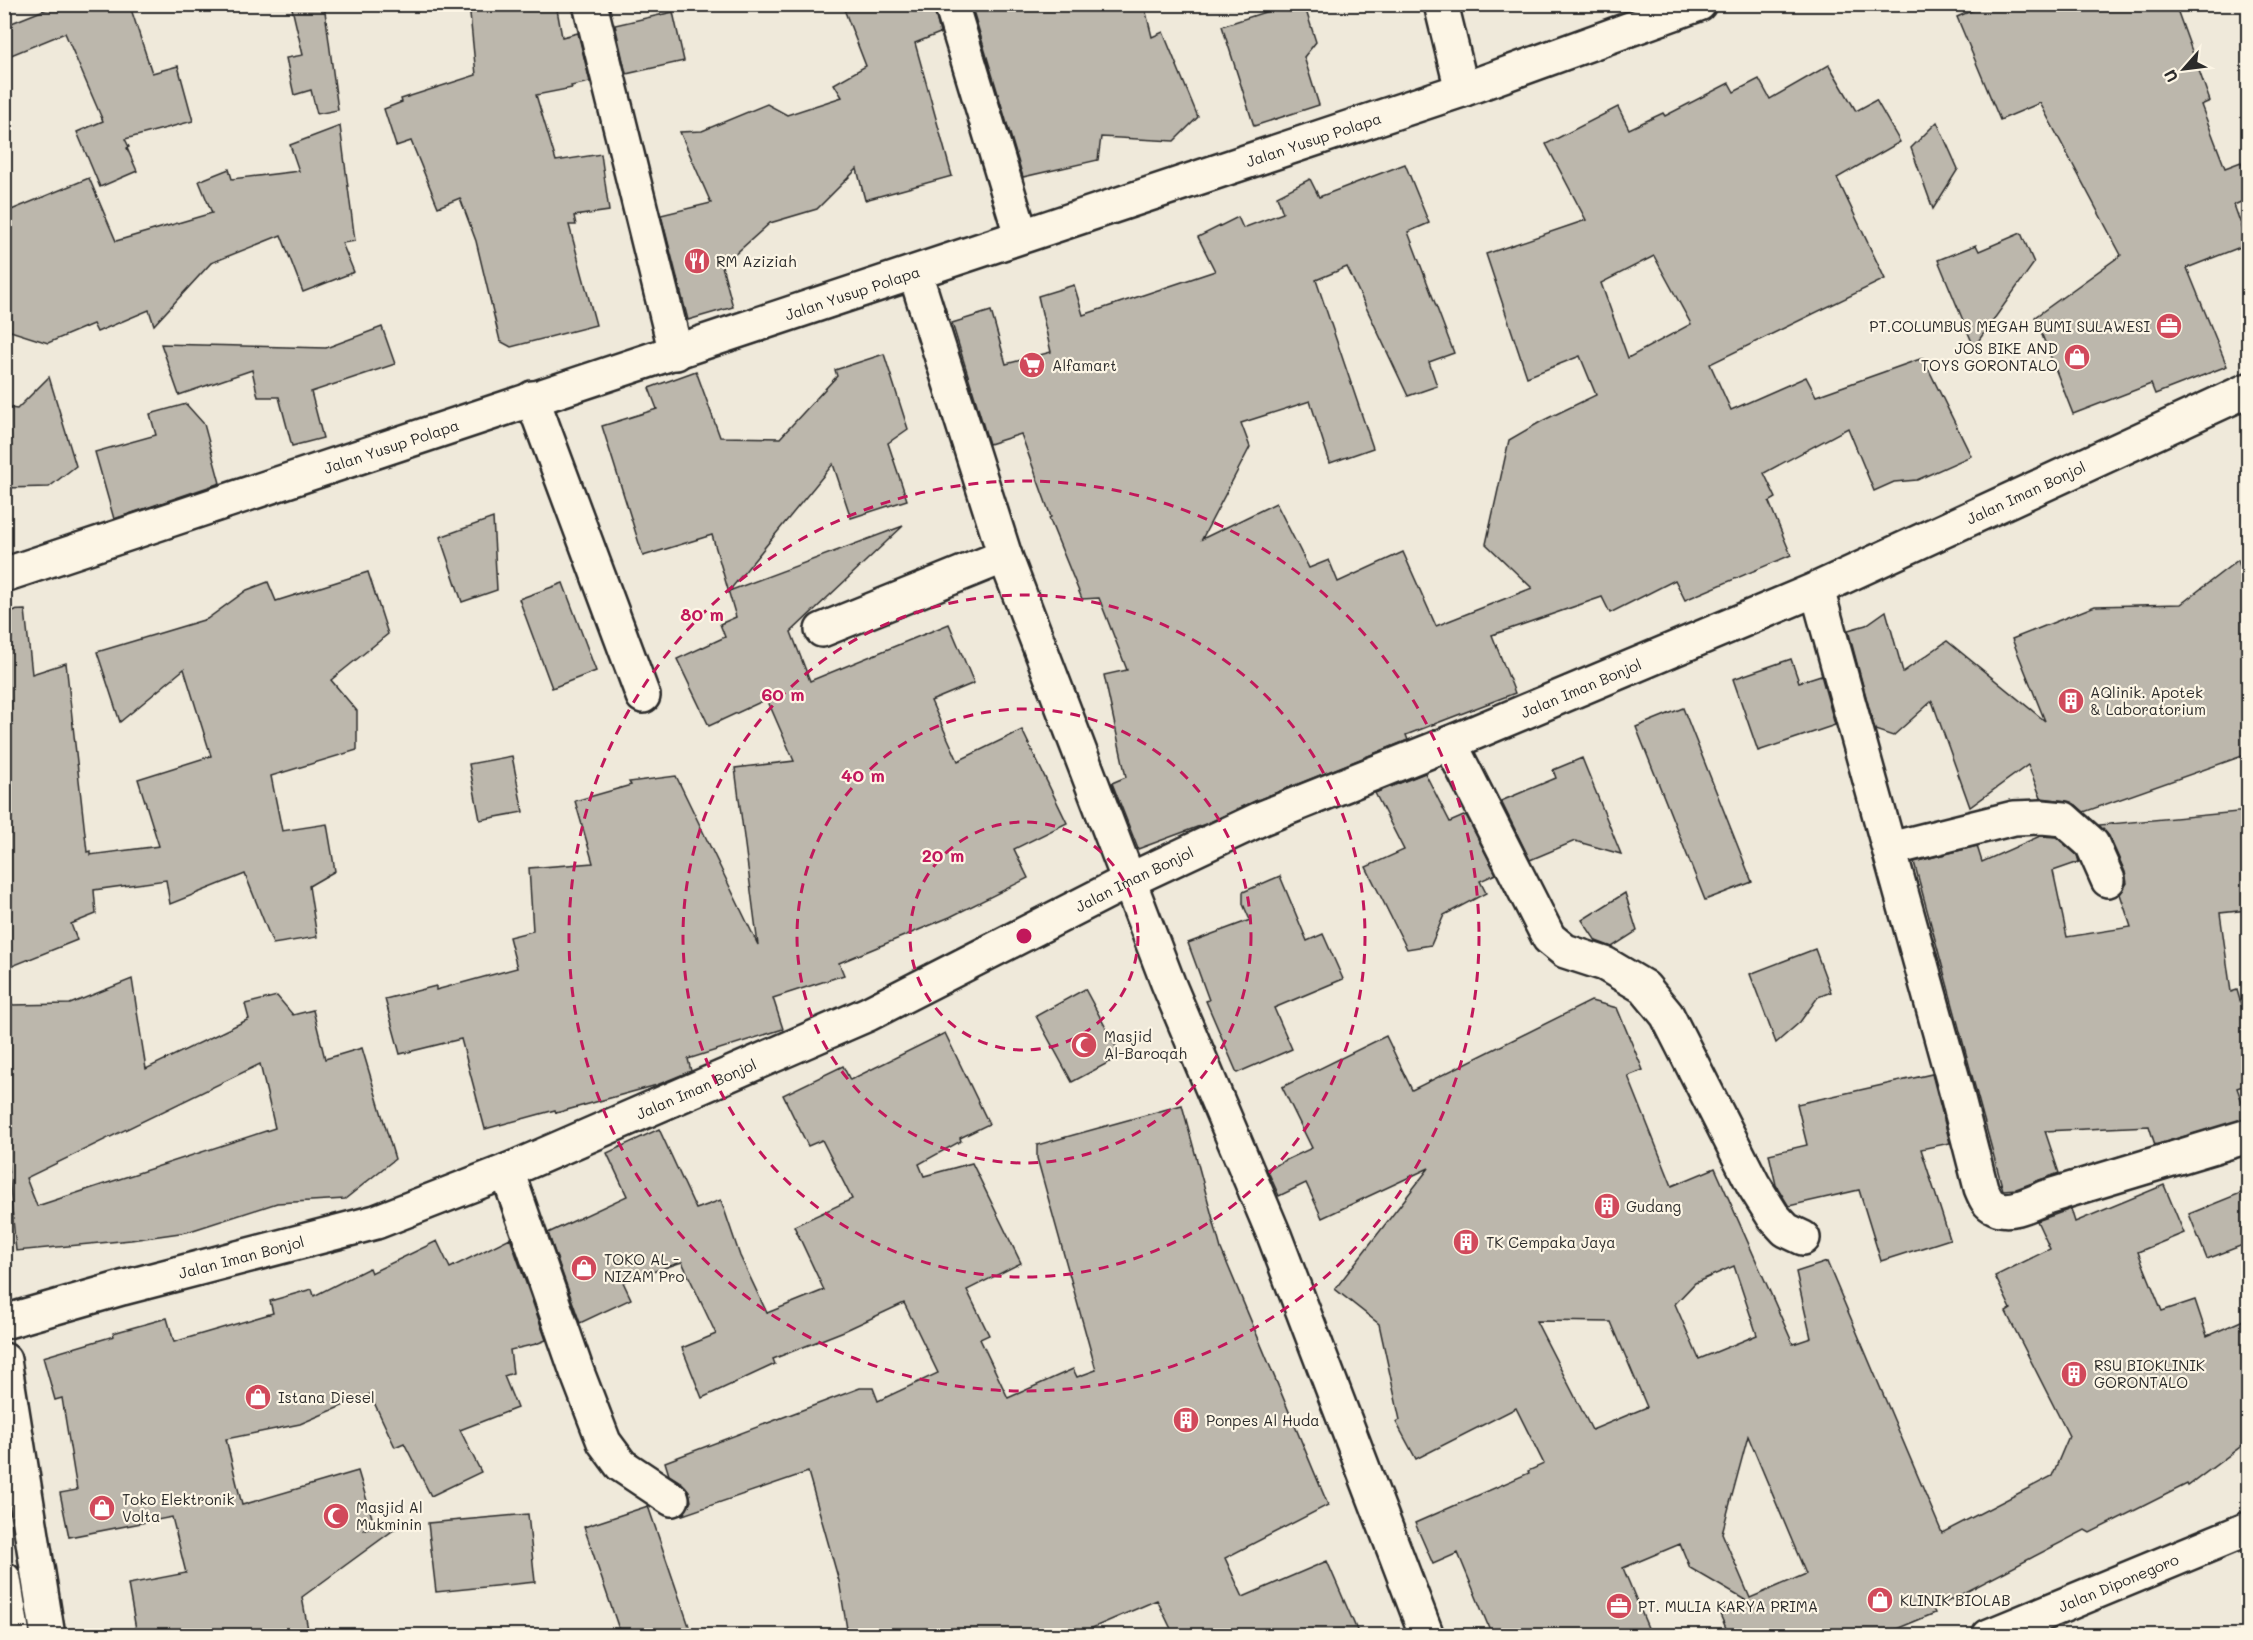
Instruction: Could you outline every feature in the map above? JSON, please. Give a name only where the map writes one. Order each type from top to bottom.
[{"type":"main road","points":[[590,4],[676,353]]},
{"type":"main road","points":[[951,4],[1021,235]]},
{"type":"main road","points":[[1441,4],[1462,90]]},
{"type":"main road","name":"Jalan Yusup Polapa","points":[[4,574],[532,398],[676,353],[1021,235],[1462,90],[1699,4]]},
{"type":"main road","points":[[915,273],[1005,556],[1168,983],[1274,1235],[1427,1635]]},
{"type":"main road","name":"Jalan Iman Bonjol","points":[[4,1322],[122,1288],[376,1222],[507,1171],[868,1014],[1130,880],[1262,819],[1817,590],[2248,390]]},
{"type":"main road","points":[[532,398],[643,696]]},
{"type":"main road","points":[[822,630],[1005,556]]},
{"type":"main road","points":[[1817,590],[1956,1087],[1981,1188],[1988,1202],[1996,1208],[2017,1209],[2046,1197],[2248,1136]]},
{"type":"main road","points":[[1450,743],[1549,938],[1565,951],[1605,964],[1644,987],[1650,994],[1667,1015],[1753,1184],[1773,1216],[1786,1230],[1803,1238]]},
{"type":"main road","points":[[1890,849],[2014,818],[2064,819],[2092,844],[2108,880]]},
{"type":"main road","points":[[507,1171],[576,1372],[604,1442],[621,1465],[672,1499]]},
{"type":"main road","points":[[4,1360],[48,1635]]},
{"type":"main road","name":"Jalan Diponegoro","points":[[1989,1635],[2248,1529]]},
{"type":"main road","points":[[4,1579],[13,1635]]},
{"type":"building","points":[[53,4],[132,4],[130,6],[152,73],[178,66],[193,121],[125,139],[137,171],[100,187],[77,132],[103,121],[65,33],[4,58],[4,26],[54,6]]},
{"type":"building","points":[[291,4],[324,4],[338,110],[317,114],[311,90],[294,95],[286,58],[303,55]]},
{"type":"building","points":[[469,4],[556,4],[562,37],[578,33],[590,82],[536,95],[556,161],[601,154],[609,211],[574,216],[576,225],[569,225],[596,325],[511,347],[500,341],[476,241],[460,198],[438,207],[411,141],[396,146],[384,109],[402,102],[401,99],[476,75]]},
{"type":"building","points":[[842,4],[933,4],[940,33],[915,43],[952,176],[865,200],[857,169],[817,209],[770,223],[722,266],[733,307],[688,320],[661,215],[711,203],[680,132],[702,131],[767,104],[787,115],[842,97],[834,84],[866,66]]},
{"type":"building","points":[[971,4],[1144,4],[1152,37],[1163,32],[1198,117],[1174,141],[1101,137],[1098,160],[1023,177]]},
{"type":"building","points":[[1290,4],[1304,4],[1316,42],[1304,57],[1319,105],[1254,126],[1222,26]]},
{"type":"building","points":[[1987,4],[2175,4],[2210,101],[2201,105],[2225,168],[2241,162],[2248,181],[2248,199],[2234,205],[2248,244],[2187,268],[2227,366],[2155,394],[2151,384],[2073,414],[2035,317],[2121,255],[2040,103],[2000,120],[1957,17]]},
{"type":"building","points":[[673,12],[684,61],[626,74],[615,25]]},
{"type":"building","points":[[1829,65],[1856,111],[1876,100],[1900,142],[1837,178],[1885,279],[1710,364],[1731,410],[1806,377],[1816,396],[1923,358],[1971,456],[1917,480],[1894,482],[1874,491],[1848,428],[1764,473],[1776,498],[1769,502],[1791,555],[1685,600],[1675,580],[1610,613],[1602,597],[1492,635],[1515,693],[1406,735],[1408,740],[1255,801],[1208,823],[1138,849],[1112,783],[1126,777],[1104,675],[1127,670],[1099,598],[1082,599],[1049,518],[1051,517],[1021,434],[989,444],[952,323],[991,311],[1006,364],[1051,352],[1038,296],[1074,285],[1083,315],[1215,271],[1198,237],[1238,217],[1243,228],[1283,213],[1277,196],[1310,179],[1319,197],[1405,164],[1429,223],[1408,232],[1454,353],[1429,362],[1437,386],[1408,396],[1347,267],[1316,280],[1373,448],[1330,463],[1310,401],[1241,423],[1250,447],[1202,539],[1276,503],[1309,568],[1329,560],[1338,582],[1403,552],[1436,626],[1532,588],[1486,544],[1509,440],[1596,395],[1580,356],[1527,377],[1486,254],[1586,220],[1546,144],[1618,107],[1629,129],[1663,113],[1665,116],[1729,83],[1734,92],[1759,79],[1770,99]],"holes":[[[1654,256],[1691,324],[1628,358],[1601,283]]]},
{"type":"building","points":[[1937,122],[1958,169],[1933,209],[1911,148]]},
{"type":"building","points":[[340,126],[355,241],[342,243],[354,272],[303,292],[281,235],[211,263],[154,325],[149,310],[97,332],[93,324],[48,343],[4,329],[4,213],[89,178],[116,241],[212,213],[199,181],[229,169],[232,179],[299,171],[290,145]]},
{"type":"building","points":[[2021,233],[2034,263],[1974,347],[1938,260],[1976,245],[1979,251]]},
{"type":"building","points":[[382,327],[395,364],[311,392],[323,438],[292,446],[279,397],[258,397],[252,370],[179,395],[161,344],[326,348]]},
{"type":"building","points":[[884,354],[908,429],[888,443],[907,500],[851,518],[833,464],[729,591],[903,526],[791,632],[810,681],[949,624],[974,683],[931,701],[958,761],[1022,730],[1067,823],[1014,849],[1028,878],[950,917],[839,963],[844,975],[773,998],[783,1029],[688,1059],[691,1071],[657,1085],[556,1113],[555,1110],[485,1129],[461,1039],[400,1054],[385,999],[436,986],[436,990],[517,968],[509,937],[533,931],[529,868],[593,863],[575,801],[631,785],[629,782],[676,776],[758,945],[735,768],[794,761],[767,699],[709,726],[677,659],[725,637],[720,624],[736,617],[712,535],[643,556],[602,426],[657,409],[649,388],[696,371],[720,437],[780,438],[837,376],[835,370]]},
{"type":"building","points":[[49,377],[76,466],[49,487],[4,488],[4,407],[17,409]]},
{"type":"building","points":[[186,404],[204,424],[220,483],[114,519],[95,452],[156,435],[150,414]]},
{"type":"building","points":[[493,518],[497,590],[462,602],[440,537]]},
{"type":"building","points":[[2238,560],[2248,590],[2248,754],[2084,812],[2076,805],[2066,801],[2041,798],[2028,765],[1970,807],[1932,701],[1893,736],[1875,730],[1848,630],[1866,625],[1886,611],[1903,672],[1947,641],[2045,721],[2012,639],[2095,606],[2181,604]]},
{"type":"building","points":[[368,572],[388,634],[331,680],[357,711],[357,750],[271,776],[282,831],[327,824],[335,871],[309,886],[317,937],[273,944],[245,874],[170,904],[166,880],[94,890],[96,914],[71,924],[77,940],[10,967],[10,955],[4,955],[4,611],[25,610],[32,674],[66,663],[87,852],[90,851],[90,855],[159,846],[138,779],[211,756],[184,669],[120,722],[97,652],[207,619],[247,590],[268,582],[276,601]]},
{"type":"building","points":[[563,583],[596,671],[552,688],[519,599]]},
{"type":"building","points":[[1791,659],[1799,682],[1821,675],[1835,725],[1758,751],[1733,679]]},
{"type":"building","points":[[1683,708],[1752,882],[1705,900],[1636,727]]},
{"type":"building","points":[[512,756],[523,812],[480,820],[469,764]]},
{"type":"building","points":[[1582,758],[1621,854],[1575,841],[1530,860],[1501,801],[1556,778],[1553,770]]},
{"type":"building","points":[[1425,773],[1450,822],[1466,815],[1496,874],[1480,881],[1486,893],[1444,915],[1431,945],[1407,949],[1366,867],[1404,850],[1375,793]]},
{"type":"building","points":[[2248,811],[2248,910],[2220,913],[2231,992],[2237,990],[2248,1028],[2248,1084],[2237,1088],[2248,1118],[2155,1145],[2149,1126],[2045,1131],[2059,1173],[2016,1189],[2003,1190],[1914,862],[1977,846],[1982,862],[2040,836],[2056,837],[2077,855],[2079,862],[2053,871],[2067,937],[2131,927],[2120,894],[2127,883],[2125,872],[2109,836],[2099,825]]},
{"type":"building","points":[[1280,876],[1307,941],[1323,934],[1343,979],[1274,1008],[1292,1049],[1237,1073],[1206,1001],[1209,1000],[1188,943],[1250,920],[1243,904],[1243,892]]},
{"type":"building","points":[[1625,893],[1637,931],[1612,947],[1596,941],[1582,920]]},
{"type":"building","points":[[1815,949],[1831,992],[1818,997],[1800,1022],[1776,1043],[1750,974]]},
{"type":"building","points":[[132,979],[146,1069],[249,1019],[245,1004],[277,996],[293,1015],[313,1010],[325,1059],[362,1048],[395,1159],[345,1199],[277,1203],[187,1232],[16,1251],[5,1135],[10,1135],[10,1005],[70,1004]],"holes":[[[260,1064],[275,1128],[37,1206],[26,1178]]]},
{"type":"building","name":"Masjid Al-Baroqah","points":[[1085,989],[1121,1056],[1072,1082],[1036,1016]]},
{"type":"building","points":[[1591,1001],[1617,1008],[1643,1070],[1628,1076],[1672,1186],[1715,1168],[1793,1344],[1811,1338],[1796,1272],[1827,1262],[1942,1533],[2052,1476],[2069,1436],[2006,1312],[2011,1309],[1995,1276],[2050,1249],[2037,1221],[2071,1209],[2075,1222],[2164,1185],[2184,1233],[2138,1252],[2162,1311],[2195,1300],[2207,1336],[2248,1318],[2248,1441],[2188,1486],[2187,1484],[2090,1533],[2085,1530],[1933,1609],[1935,1613],[1882,1635],[1729,1635],[1719,1612],[1745,1600],[1690,1568],[1680,1544],[1623,1568],[1651,1635],[1492,1635],[1458,1553],[1433,1564],[1415,1523],[1529,1473],[1528,1471],[1544,1464],[1516,1408],[1416,1459],[1396,1422],[1400,1420],[1379,1324],[1335,1289],[1429,1168],[1322,1218],[1306,1183],[1279,1196],[1267,1169],[1312,1148],[1282,1087],[1386,1036],[1412,1090]],"holes":[[[1734,1266],[1757,1335],[1699,1359],[1675,1304],[1695,1283]],[[1536,1321],[1611,1322],[1647,1407],[1592,1430]],[[1748,1436],[1806,1574],[1750,1598],[1722,1533]]]},
{"type":"building","points":[[945,1033],[989,1124],[960,1138],[961,1141],[919,1164],[924,1176],[972,1163],[1021,1263],[967,1290],[989,1335],[980,1339],[1008,1398],[1073,1369],[1077,1377],[1096,1370],[1037,1158],[1037,1145],[1182,1105],[1221,1249],[1328,1505],[1225,1558],[1243,1597],[1327,1561],[1359,1635],[1174,1635],[1157,1600],[1076,1635],[848,1635],[839,1581],[808,1472],[683,1515],[691,1501],[689,1491],[682,1483],[669,1475],[665,1462],[860,1388],[873,1388],[878,1401],[938,1373],[904,1303],[844,1331],[773,1359],[775,1364],[702,1398],[682,1348],[716,1334],[682,1262],[623,1282],[631,1299],[580,1323],[548,1233],[627,1196],[607,1153],[659,1129],[696,1209],[721,1200],[740,1256],[767,1313],[824,1290],[794,1226],[852,1199],[822,1140],[808,1146],[783,1095],[843,1066],[850,1080]]},
{"type":"building","points":[[1932,1074],[1950,1143],[1921,1149],[1950,1239],[1881,1261],[1859,1190],[1788,1205],[1776,1185],[1769,1154],[1807,1145],[1797,1104]]},
{"type":"building","points":[[2248,1190],[2248,1243],[2207,1259],[2189,1214]]},
{"type":"building","points":[[510,1238],[546,1340],[510,1350],[513,1373],[504,1376],[517,1408],[460,1430],[481,1472],[431,1496],[404,1443],[395,1447],[370,1394],[300,1424],[226,1439],[242,1505],[358,1471],[374,1524],[362,1530],[399,1526],[302,1597],[309,1635],[137,1635],[128,1584],[186,1573],[172,1517],[69,1537],[60,1493],[77,1490],[62,1398],[55,1400],[43,1357],[114,1336],[113,1333],[167,1318],[174,1342],[273,1313],[270,1301],[312,1289],[314,1296],[369,1268],[371,1273],[437,1241],[450,1268]]},
{"type":"building","points":[[648,1506],[692,1635],[621,1635],[584,1527]]},
{"type":"building","points":[[528,1514],[535,1582],[436,1592],[428,1523]]},
{"type":"place","name":"RM Aziziah","points":[[697,261]]},
{"type":"place","name":"PT.COLUMBUS MEGAH BUMI SULAWESI","points":[[2169,326]]},
{"type":"place","name":"JOS BIKE AND TOYS GORONTALO","points":[[2077,357]]},
{"type":"place","name":"Alfamart","points":[[1032,365]]},
{"type":"place","name":"AQlinik. Apotek & Laboratorium","points":[[2071,701]]},
{"type":"place","name":"Masjid Al-Baroqah","points":[[1084,1045]]},
{"type":"place","name":"Gudang","points":[[1607,1206]]},
{"type":"place","name":"TK Cempaka Jaya","points":[[1466,1242]]},
{"type":"place","name":"TOKO AL - NIZAM Pro","points":[[584,1268]]},
{"type":"place","name":"RSU BIOKLINIK GORONTALO","points":[[2074,1374]]},
{"type":"place","name":"Istana Diesel","points":[[258,1397]]},
{"type":"place","name":"Ponpes Al Huda","points":[[1186,1420]]},
{"type":"place","name":"Toko Elektronik Volta","points":[[102,1508]]},
{"type":"place","name":"Masjid Al Mukminin","points":[[336,1516]]},
{"type":"place","name":"KLINIK BIOLAB","points":[[1880,1600]]},
{"type":"place","name":"PT. MULIA KARYA PRIMA","points":[[1619,1606]]}]
